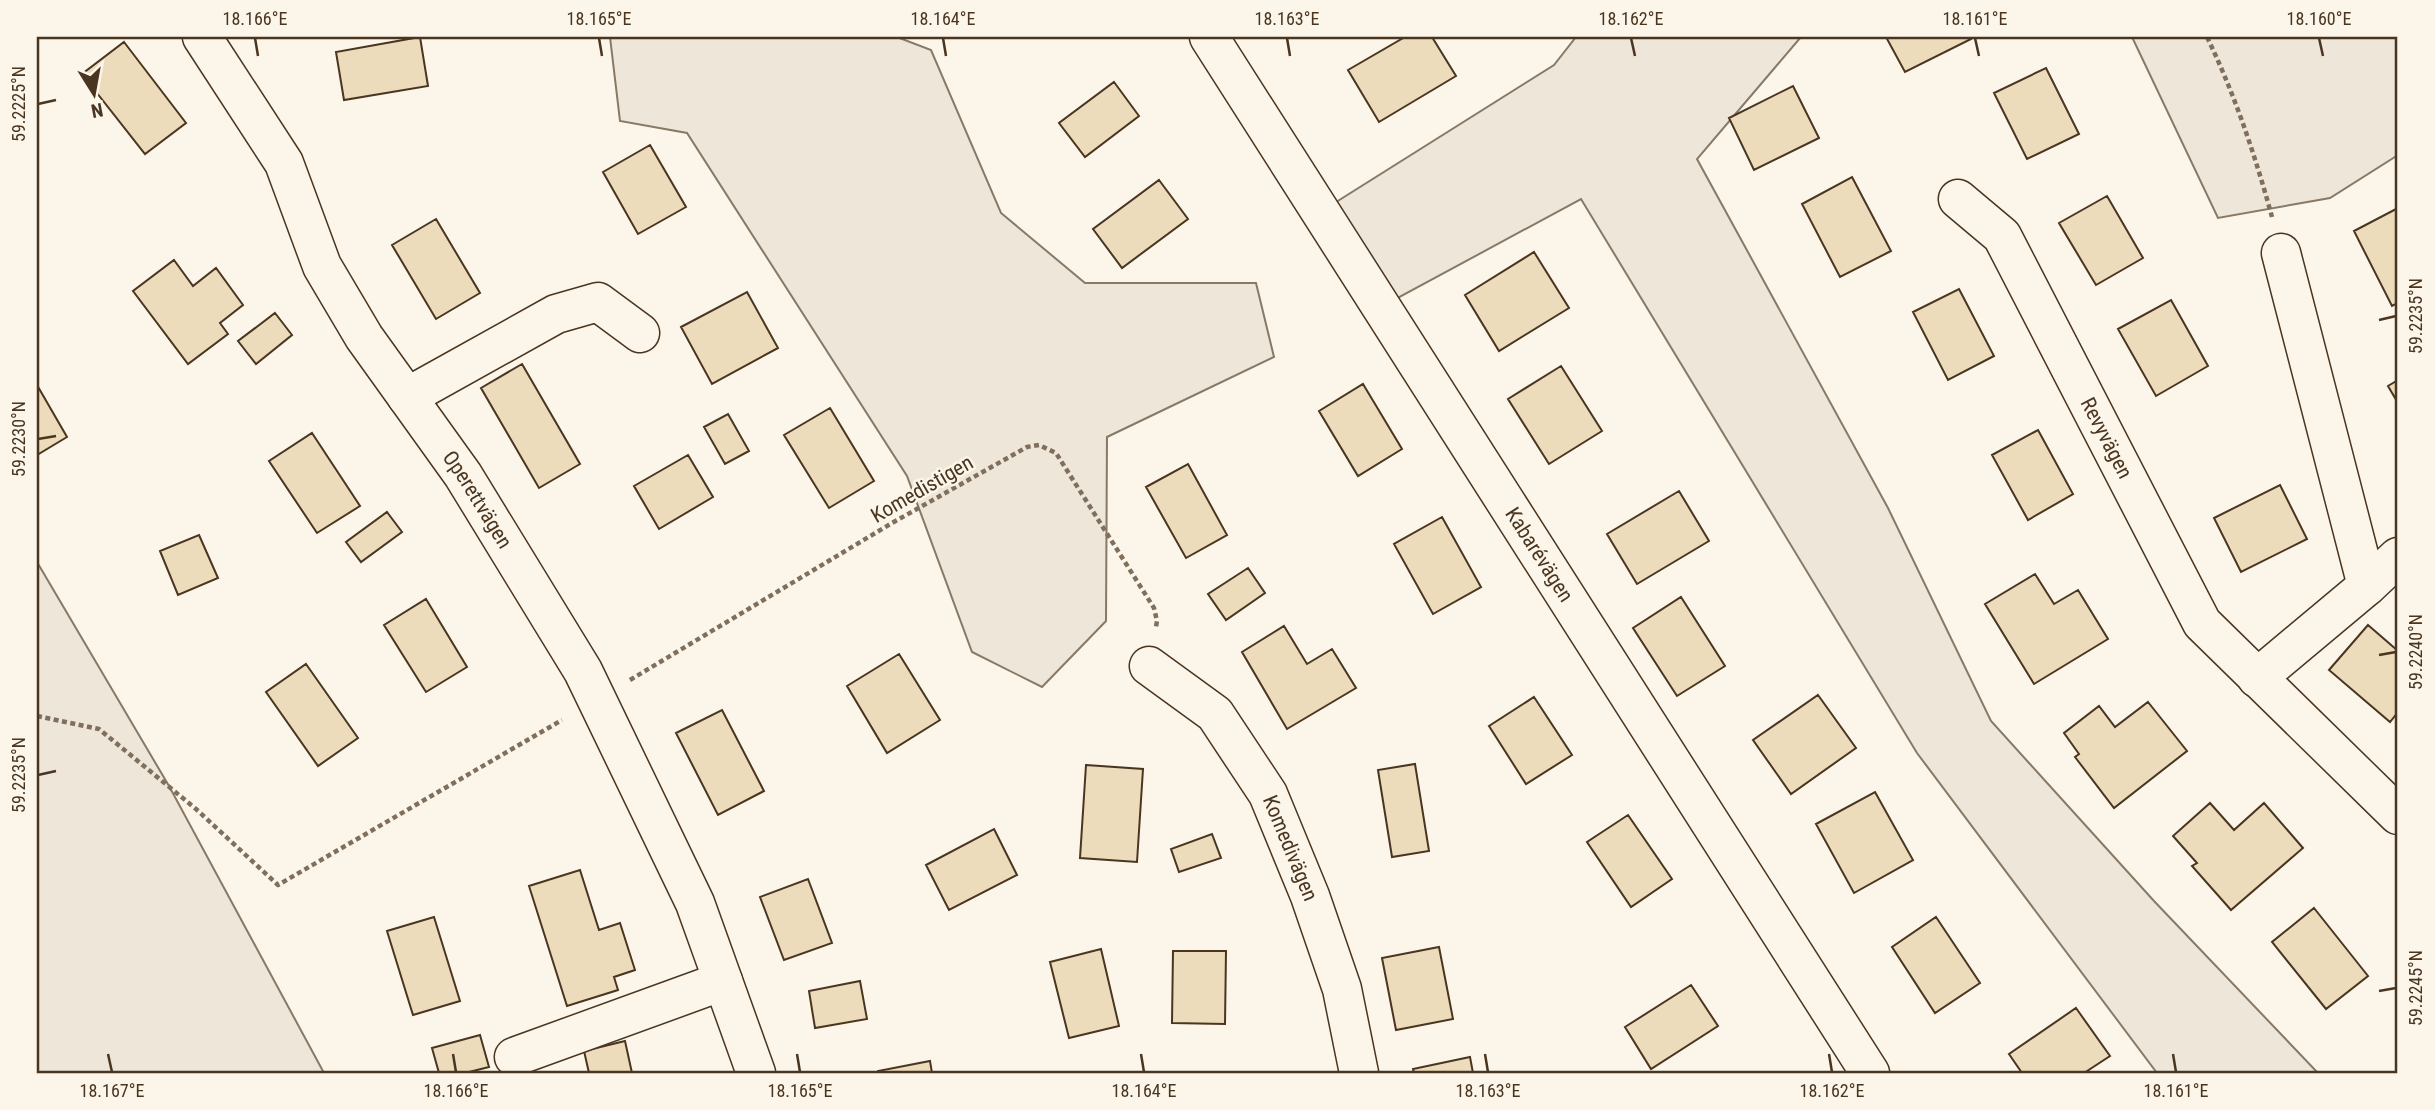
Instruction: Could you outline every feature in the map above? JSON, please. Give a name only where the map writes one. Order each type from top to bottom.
[{"type":"street","name":"Operettvägen","points":[[202,37],[284,163],[322,266],[364,337],[463,475],[598,699],[695,903],[756,1073]]},
{"type":"street","name":"Kabarévägen","points":[[1209,37],[1870,1073]]},
{"type":"street","name":"Revyvägen","points":[[1958,199],[2002,236],[2202,623],[2398,815]]},
{"type":"street","points":[[2281,253],[2367,586]]},
{"type":"street","points":[[407,397],[556,314],[598,302],[640,333]]},
{"type":"street","points":[[2257,678],[2398,557]]},
{"type":"street","name":"Komedivägen","points":[[1149,666],[1215,714],[1268,794],[1310,896],[1342,989],[1359,1073]]},
{"type":"street","points":[[514,1057],[723,981]]},
{"type":"path","points":[[2207,37],[2238,107],[2257,162],[2281,253]]},
{"type":"path","name":"Komedistigen","points":[[598,699],[904,516],[1027,447],[1039,445],[1056,453],[1073,477],[1154,608],[1157,621],[1149,666]]},
{"type":"path","points":[[37,716],[99,729],[196,809],[278,884],[598,699]]},
{"type":"shaded area","points":[[610,37],[897,37],[931,50],[1001,213],[1085,283],[1256,283],[1274,357],[1107,437],[1106,621],[1042,687],[972,652],[907,476],[687,133],[620,121]]},
{"type":"shaded area","points":[[1576,37],[1801,37],[1697,159],[1888,508],[1991,721],[2154,901],[2318,1073],[2157,1073],[1917,753],[1581,199],[1394,300],[1333,204],[1554,65]]},
{"type":"shaded area","points":[[2132,37],[2398,37],[2398,155],[2330,198],[2218,218]]},
{"type":"shaded area","points":[[37,562],[169,786],[324,1073],[37,1073]]},
{"type":"building","points":[[420,37],[428,86],[344,100],[336,52]]},
{"type":"building","points":[[1405,37],[1432,37],[1456,76],[1379,122],[1348,70]]},
{"type":"building","points":[[1886,37],[1970,37],[1971,39],[1905,72]]},
{"type":"building","points":[[124,42],[186,123],[145,154],[82,74]]},
{"type":"building","points":[[2046,68],[2079,134],[2027,159],[1994,93]]},
{"type":"building","points":[[1114,82],[1139,116],[1085,157],[1059,123]]},
{"type":"building","points":[[1793,86],[1819,138],[1754,170],[1729,118]]},
{"type":"building","points":[[650,145],[686,207],[638,234],[603,172]]},
{"type":"building","points":[[1852,177],[1891,251],[1840,277],[1802,204]]},
{"type":"building","points":[[1159,180],[1188,219],[1122,268],[1093,229]]},
{"type":"building","points":[[2107,196],[2143,258],[2096,285],[2059,223]]},
{"type":"building","points":[[2398,208],[2398,303],[2392,306],[2354,231]]},
{"type":"building","points":[[436,219],[480,293],[436,319],[392,245]]},
{"type":"building","points":[[1534,252],[1569,308],[1499,351],[1465,295]]},
{"type":"building","points":[[174,260],[193,286],[216,268],[243,305],[220,323],[228,334],[188,364],[133,291]]},
{"type":"building","points":[[1959,289],[1994,356],[1948,380],[1913,312]]},
{"type":"building","points":[[747,292],[778,348],[712,384],[681,327]]},
{"type":"building","points":[[2171,300],[2208,366],[2156,396],[2118,329]]},
{"type":"building","points":[[275,313],[292,335],[256,364],[238,341]]},
{"type":"building","points":[[522,364],[580,464],[539,488],[481,388]]},
{"type":"building","points":[[1561,366],[1602,431],[1549,464],[1508,399]]},
{"type":"building","points":[[2398,380],[2398,403],[2388,386]]},
{"type":"building","points":[[1363,384],[1402,449],[1358,476],[1319,411]]},
{"type":"building","points":[[37,385],[67,437],[37,455]]},
{"type":"building","points":[[830,408],[874,481],[829,508],[784,435]]},
{"type":"building","points":[[728,414],[749,451],[725,464],[704,427]]},
{"type":"building","points":[[2038,430],[2073,494],[2028,520],[1992,455]]},
{"type":"building","points":[[312,433],[360,506],[317,533],[269,461]]},
{"type":"building","points":[[688,455],[713,497],[659,529],[634,486]]},
{"type":"building","points":[[1188,464],[1227,535],[1186,558],[1146,487]]},
{"type":"building","points":[[2280,485],[2307,539],[2241,572],[2214,518]]},
{"type":"building","points":[[1679,491],[1709,541],[1637,584],[1607,534]]},
{"type":"building","points":[[387,512],[402,532],[361,562],[346,542]]},
{"type":"building","points":[[1442,517],[1481,587],[1433,614],[1394,544]]},
{"type":"building","points":[[199,535],[218,578],[178,595],[160,551]]},
{"type":"building","points":[[1248,568],[1265,593],[1226,620],[1208,594]]},
{"type":"building","points":[[2035,574],[2054,604],[2078,590],[2108,639],[2034,684],[1985,604]]},
{"type":"building","points":[[1681,597],[1725,666],[1677,696],[1633,628]]},
{"type":"building","points":[[426,599],[467,667],[426,692],[384,625]]},
{"type":"building","points":[[2368,625],[2398,651],[2398,712],[2390,722],[2329,670]]},
{"type":"building","points":[[1284,626],[1307,664],[1332,649],[1356,688],[1287,729],[1242,652]]},
{"type":"building","points":[[899,654],[940,720],[887,753],[847,686]]},
{"type":"building","points":[[306,664],[358,738],[318,766],[266,692]]},
{"type":"building","points":[[1818,695],[1856,748],[1791,794],[1753,740]]},
{"type":"building","points":[[1534,697],[1572,755],[1526,784],[1489,726]]},
{"type":"building","points":[[2148,702],[2187,751],[2114,808],[2075,757],[2079,754],[2064,733],[2099,706],[2115,727]]},
{"type":"building","points":[[722,710],[764,791],[718,815],[676,733]]},
{"type":"building","points":[[1415,764],[1429,851],[1392,857],[1378,770]]},
{"type":"building","points":[[1086,765],[1143,769],[1137,862],[1080,858]]},
{"type":"building","points":[[1875,792],[1913,860],[1854,893],[1816,824]]},
{"type":"building","points":[[2210,803],[2234,830],[2264,803],[2303,848],[2231,910],[2192,866],[2197,863],[2173,836]]},
{"type":"building","points":[[1628,815],[1672,879],[1631,907],[1587,842]]},
{"type":"building","points":[[994,829],[1017,875],[949,910],[926,865]]},
{"type":"building","points":[[1212,834],[1221,858],[1179,872],[1171,849]]},
{"type":"building","points":[[580,870],[599,930],[620,923],[635,970],[614,977],[618,990],[567,1006],[529,886]]},
{"type":"building","points":[[808,879],[832,943],[784,960],[760,897]]},
{"type":"building","points":[[2314,908],[2368,976],[2326,1009],[2272,942]]},
{"type":"building","points":[[434,917],[460,1001],[413,1015],[387,931]]},
{"type":"building","points":[[1936,917],[1980,983],[1935,1013],[1892,947]]},
{"type":"building","points":[[1439,947],[1453,1019],[1396,1030],[1382,958]]},
{"type":"building","points":[[1101,949],[1119,1026],[1069,1038],[1050,962]]},
{"type":"building","points":[[1173,951],[1226,951],[1225,1024],[1172,1023]]},
{"type":"building","points":[[860,981],[867,1019],[815,1028],[809,991]]},
{"type":"building","points":[[1691,985],[1718,1026],[1651,1069],[1625,1027]]},
{"type":"building","points":[[2076,1008],[2110,1056],[2084,1073],[2022,1073],[2009,1054]]},
{"type":"building","points":[[480,1035],[489,1067],[465,1073],[439,1073],[432,1048]]},
{"type":"building","points":[[625,1041],[632,1073],[589,1073],[584,1051]]},
{"type":"building","points":[[1470,1057],[1473,1073],[1414,1073],[1413,1069]]},
{"type":"building","points":[[930,1061],[932,1073],[878,1073],[878,1071]]}]
